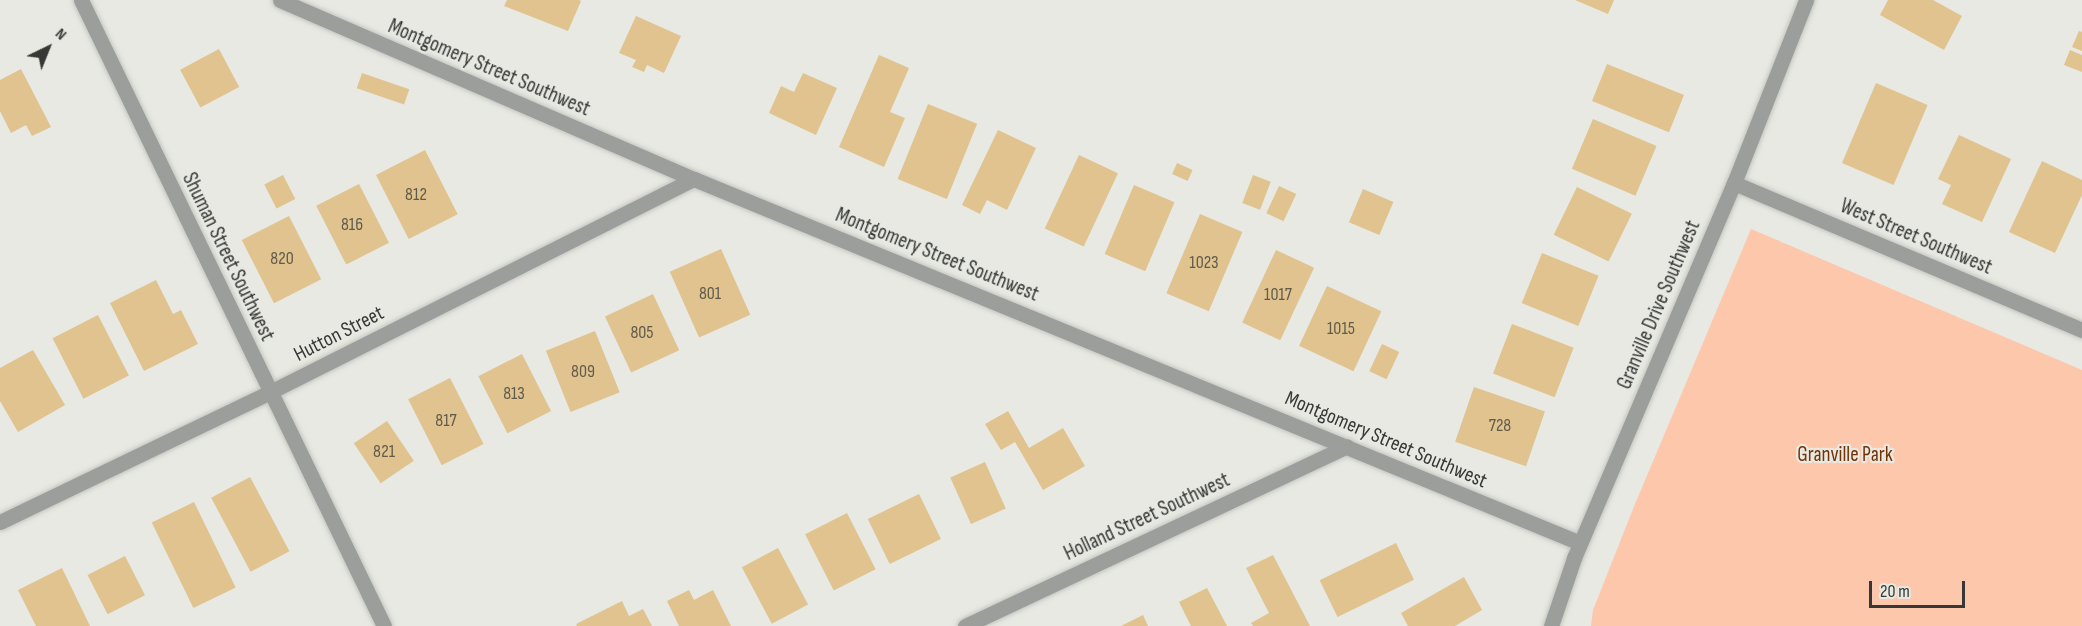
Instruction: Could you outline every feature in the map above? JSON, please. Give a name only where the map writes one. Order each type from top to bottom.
[{"type":"street","name":"Shuman Street Southwest","points":[[81,0],[384,626]]},
{"type":"street","name":"Montgomery Street Southwest","points":[[280,0],[694,179],[1580,543]]},
{"type":"street","name":"Granville Drive Southwest","points":[[1551,626],[1580,543],[1734,183],[1806,0]]},
{"type":"street","name":"Hutton Street","points":[[0,522],[270,392],[694,179]]},
{"type":"street","name":"West Street Southwest","points":[[1734,183],[2082,330]]},
{"type":"street","name":"Holland Street Southwest","points":[[965,626],[1347,446]]},
{"type":"green space","name":"Granville Park","points":[[1751,229],[2082,370],[2082,626],[1591,626],[1593,610],[1635,504]]},
{"type":"building","points":[[507,0],[581,1],[568,31],[504,6]]},
{"type":"building","points":[[1575,0],[1614,0],[1608,14]]},
{"type":"building","points":[[1888,0],[1933,0],[1962,16],[1944,50],[1880,15]]},
{"type":"building","points":[[636,16],[681,36],[664,73],[647,65],[644,72],[632,67],[636,60],[619,53]]},
{"type":"building","points":[[2079,31],[2082,32],[2082,51],[2072,47]]},
{"type":"building","points":[[219,49],[239,87],[200,108],[180,70]]},
{"type":"building","points":[[2070,50],[2082,55],[2082,72],[2064,65]]},
{"type":"building","points":[[879,55],[909,68],[890,112],[905,118],[884,167],[839,147]]},
{"type":"building","points":[[1607,64],[1684,95],[1669,132],[1592,101]]},
{"type":"building","points":[[21,69],[51,127],[32,136],[26,125],[11,133],[0,111],[0,80]]},
{"type":"building","points":[[362,73],[409,89],[404,104],[357,88]]},
{"type":"building","points":[[803,73],[837,88],[816,135],[769,113],[781,86],[794,92]]},
{"type":"building","points":[[1876,83],[1928,105],[1894,185],[1842,163]]},
{"type":"building","points":[[928,104],[977,124],[947,199],[898,179]]},
{"type":"building","points":[[1593,119],[1657,146],[1635,196],[1572,169]]},
{"type":"building","points":[[998,130],[1036,148],[1007,210],[987,200],[980,214],[962,205]]},
{"type":"building","points":[[1959,135],[2011,159],[1982,222],[1942,204],[1951,185],[1938,179]]},
{"type":"building","points":[[425,150],[458,214],[409,239],[376,175]]},
{"type":"building","points":[[1079,155],[1118,173],[1084,247],[1045,228]]},
{"type":"building","points":[[2042,161],[2082,180],[2082,195],[2055,253],[2009,232]]},
{"type":"building","points":[[1177,163],[1193,170],[1188,181],[1172,174]]},
{"type":"building","points":[[283,175],[295,199],[277,209],[264,185]]},
{"type":"building","points":[[1253,175],[1271,182],[1260,210],[1242,203]]},
{"type":"building","points":[[359,184],[389,243],[346,265],[316,206]]},
{"type":"building","points":[[1134,185],[1175,202],[1145,271],[1105,254]]},
{"type":"building","points":[[1279,186],[1296,194],[1284,221],[1266,213]]},
{"type":"building","points":[[1577,187],[1632,214],[1609,261],[1554,235]]},
{"type":"building","points":[[1363,189],[1393,202],[1379,235],[1349,222]]},
{"type":"building","points":[[1200,214],[1242,232],[1209,311],[1166,293]]},
{"type":"building","points":[[289,216],[321,279],[274,303],[242,240]]},
{"type":"building","points":[[721,249],[750,315],[699,338],[670,272]]},
{"type":"building","points":[[1276,250],[1314,268],[1280,340],[1242,323]]},
{"type":"building","points":[[1542,253],[1599,276],[1578,326],[1522,303]]},
{"type":"building","points":[[156,280],[173,314],[181,310],[198,344],[144,371],[110,303]]},
{"type":"building","points":[[1327,286],[1381,311],[1353,371],[1299,346]]},
{"type":"building","points":[[653,294],[679,350],[631,373],[605,316]]},
{"type":"building","points":[[98,315],[129,376],[83,399],[53,338]]},
{"type":"building","points":[[1512,324],[1574,348],[1555,397],[1493,373]]},
{"type":"building","points":[[595,331],[620,392],[571,412],[546,351]]},
{"type":"building","points":[[1382,344],[1399,352],[1387,379],[1369,371]]},
{"type":"building","points":[[33,350],[65,405],[18,432],[0,401],[0,368]]},
{"type":"building","points":[[522,354],[551,411],[507,433],[478,376]]},
{"type":"building","points":[[450,378],[484,444],[442,465],[408,399]]},
{"type":"building","points":[[1474,387],[1545,411],[1526,466],[1455,442]]},
{"type":"building","points":[[1008,411],[1029,448],[1063,428],[1085,466],[1043,490],[1015,442],[1001,450],[985,424]]},
{"type":"building","points":[[387,421],[414,461],[381,483],[354,443]]},
{"type":"building","points":[[985,462],[1006,509],[971,524],[950,477]]},
{"type":"building","points":[[250,477],[289,551],[251,572],[211,498]]},
{"type":"building","points":[[919,494],[941,539],[890,564],[868,519]]},
{"type":"building","points":[[194,502],[236,587],[193,608],[152,523]]},
{"type":"building","points":[[847,513],[876,569],[834,590],[805,534]]},
{"type":"building","points":[[1396,543],[1414,580],[1338,617],[1320,580]]},
{"type":"building","points":[[778,548],[808,605],[772,624],[742,567]]},
{"type":"building","points":[[1273,555],[1310,626],[1253,626],[1251,623],[1269,613],[1246,568]]},
{"type":"building","points":[[125,556],[145,595],[108,614],[88,575]]},
{"type":"building","points":[[62,568],[90,626],[36,626],[18,590]]},
{"type":"building","points":[[1464,577],[1482,610],[1455,626],[1408,626],[1401,613]]},
{"type":"building","points":[[1207,588],[1227,626],[1191,626],[1179,602]]},
{"type":"building","points":[[689,590],[694,600],[713,590],[731,626],[679,626],[667,601]]},
{"type":"building","points":[[622,601],[629,616],[643,609],[652,626],[577,626],[576,624]]},
{"type":"building","points":[[1143,615],[1148,626],[1121,626]]}]
